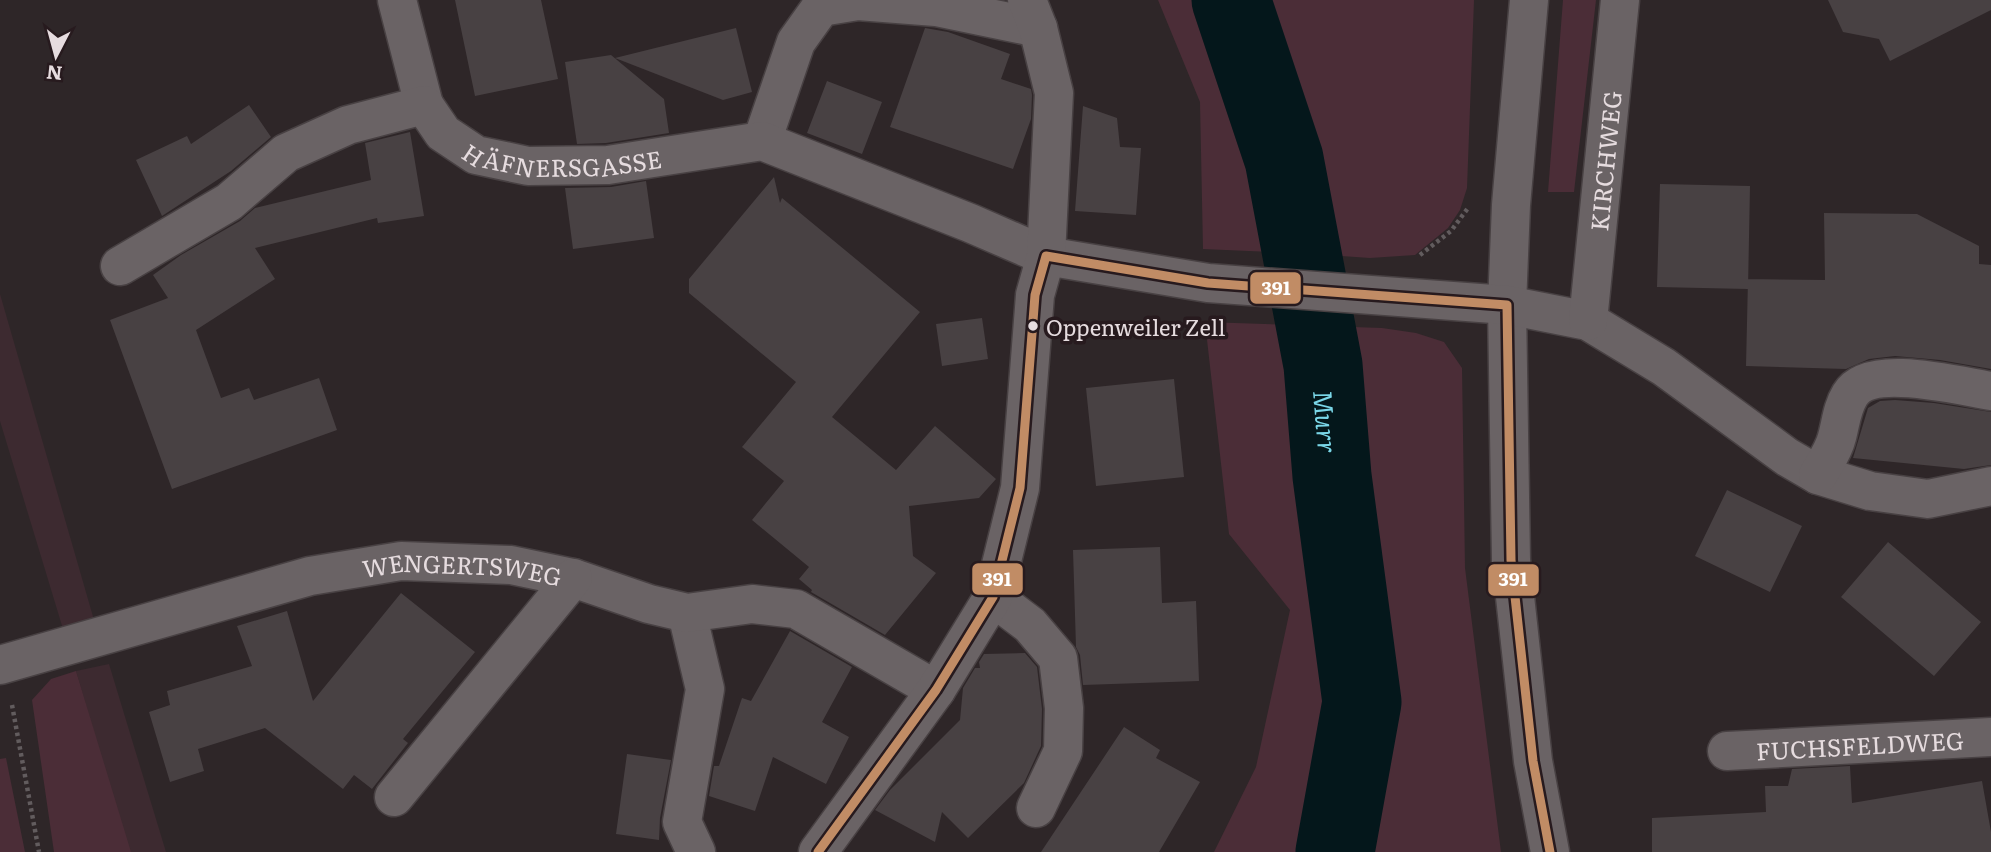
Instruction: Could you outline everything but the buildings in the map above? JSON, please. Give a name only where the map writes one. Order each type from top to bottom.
[{"type":"street","points":[[120,266],[229,202],[286,153],[348,125],[424,105],[397,0]]},
{"type":"street","points":[[1529,0],[1511,205],[1507,305],[1511,560],[1533,761],[1550,852]]},
{"type":"street","name":"KIRCHWEG","points":[[1588,321],[1620,0]]},
{"type":"street","points":[[827,847],[936,690],[993,597],[1020,488],[1035,295],[1046,256],[1054,93],[1033,14],[858,1],[821,7],[796,42],[762,141],[1046,256],[1208,283],[1507,305],[1588,321],[1664,368],[1777,450],[1818,475],[1870,491],[1928,499],[1991,486]]},
{"type":"street","name":"HÄFNERSGASSE","points":[[424,105],[443,133],[475,155],[527,166],[608,165],[762,141]]},
{"type":"street","points":[[1818,475],[1837,439],[1843,410],[1852,392],[1865,382],[1896,377],[1991,391]]},
{"type":"street","name":"WENGERTSWEG","points":[[2,664],[310,576],[401,561],[511,565],[573,578],[649,604],[687,613]]},
{"type":"street","points":[[394,797],[573,578]]},
{"type":"street","points":[[993,597],[1030,625],[1058,658],[1064,708],[1063,751],[1036,808]]},
{"type":"street","points":[[696,852],[682,822],[705,688],[687,613],[752,604],[796,609],[936,690]]},
{"type":"street","name":"FUCHSFELDWEG","points":[[1727,751],[1991,737]]},
{"type":"path","points":[[2,664],[39,852]]},
{"type":"shaded area","points":[[1158,0],[1206,0],[1259,160],[1272,252],[1203,249],[1200,102]]},
{"type":"shaded area","points":[[1206,0],[1252,0],[1327,255],[1272,252],[1259,160]]},
{"type":"shaded area","points":[[1252,0],[1474,0],[1467,188],[1460,210],[1448,228],[1415,255],[1370,258],[1327,255]]},
{"type":"shaded area","points":[[1563,0],[1596,0],[1574,192],[1548,192]]},
{"type":"shaded area","points":[[0,294],[94,620],[63,629],[0,421]]},
{"type":"shaded area","points":[[1205,322],[1382,328],[1416,333],[1444,342],[1462,368],[1465,568],[1501,852],[1214,852],[1256,767],[1290,610],[1229,534]]},
{"type":"shaded area","points":[[109,664],[166,852],[129,852],[76,671]]},
{"type":"shaded area","points":[[76,671],[131,852],[54,852],[32,700],[51,679]]},
{"type":"shaded area","points":[[6,758],[25,852],[0,852],[0,759]]},
{"type":"pier","points":[[1268,252],[1330,255],[1327,258],[1272,256]]},
{"type":"waterway","name":"Murr","points":[[1231,0],[1284,159],[1323,365],[1332,476],[1362,702],[1335,852]]},
{"type":"transit line","name":"391","points":[[1046,256],[1208,283],[1507,305]]},
{"type":"transit line","name":"391","points":[[818,852],[936,690],[993,597],[1020,488],[1035,295],[1046,256]]},
{"type":"transit line","name":"391","points":[[1507,305],[1511,560],[1533,761],[1550,852]]},
{"type":"place","name":"Oppenweiler Zell","points":[[1033,326]]}]
